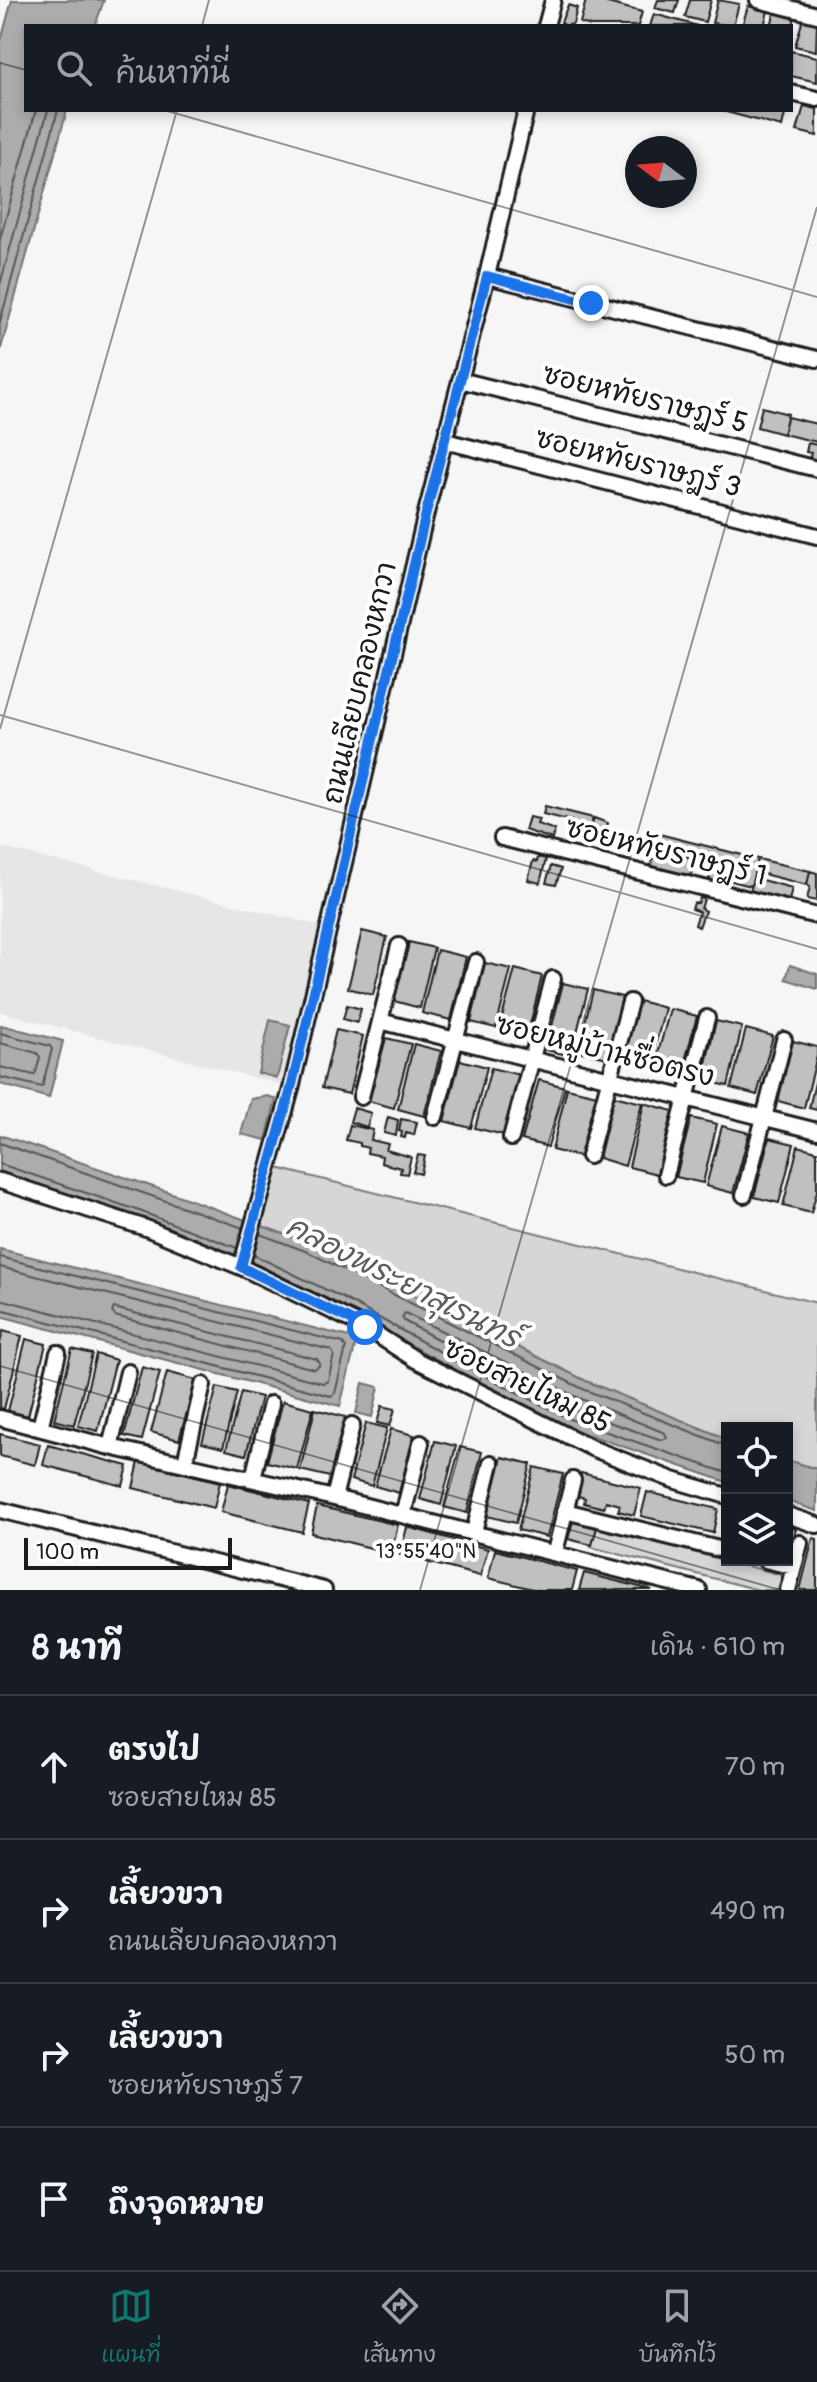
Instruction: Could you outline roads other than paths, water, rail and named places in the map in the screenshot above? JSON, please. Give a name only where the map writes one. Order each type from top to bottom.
[{"type":"street","points":[[547,24],[553,0]]},
{"type":"street","points":[[758,0],[817,15]]},
{"type":"street","points":[[793,93],[817,99]]},
{"type":"street","name":"ถนนเลียบคลองหกวา","points":[[243,1264],[291,1089],[424,522],[526,112]]},
{"type":"street","points":[[487,276],[817,359]]},
{"type":"street","name":"ซอยหทัยราษฎร์ 5","points":[[460,380],[817,469]]},
{"type":"street","name":"ซอยหทัยราษฎร์ 3","points":[[445,441],[817,536]]},
{"type":"street","name":"ซอยหทัยราษฎร์ 1","points":[[502,838],[817,916]]},
{"type":"street","points":[[361,1097],[399,946]]},
{"type":"street","points":[[435,1117],[476,962]]},
{"type":"street","points":[[511,1138],[553,979]]},
{"type":"street","points":[[589,1156],[630,1002]]},
{"type":"street","points":[[666,1175],[707,1018]]},
{"type":"street","name":"ซอยหมู่บ้านซื่อตรง","points":[[380,1021],[817,1131]]},
{"type":"street","points":[[744,1195],[784,1040]]},
{"type":"street","name":"ซอยสายไหม 85","points":[[0,1181],[146,1228],[243,1264],[365,1327],[416,1360],[594,1449],[673,1480],[721,1494]]},
{"type":"street","points":[[40,1428],[58,1353]]},
{"type":"street","points":[[110,1447],[128,1372]]},
{"type":"street","points":[[185,1462],[203,1385]]},
{"type":"street","points":[[253,1478],[271,1404]]},
{"type":"street","points":[[0,1418],[110,1447],[185,1462],[474,1532],[699,1590]]},
{"type":"street","points":[[334,1498],[352,1425]]},
{"type":"street","points":[[403,1515],[421,1443]]},
{"type":"street","points":[[474,1532],[491,1463]]},
{"type":"street","points":[[555,1552],[573,1480]]},
{"type":"street","points":[[0,1510],[324,1590]]},
{"type":"street","points":[[565,1511],[721,1550]]},
{"type":"street","points":[[793,1517],[817,1525]]},
{"type":"street","points":[[788,1590],[800,1543]]},
{"type":"street","points":[[790,1566],[794,1567]]},
{"type":"water","points":[[12,0],[104,0],[96,24],[24,24],[24,112],[66,112],[0,352],[0,44]]},
{"type":"water","points":[[790,965],[817,974],[817,989],[786,979]]},
{"type":"water","points":[[270,1020],[290,1025],[277,1078],[258,1073]]},
{"type":"water","points":[[1,1025],[63,1041],[49,1098],[0,1084]]},
{"type":"water","points":[[268,1096],[276,1099],[266,1140],[241,1134],[251,1099]]},
{"type":"water","points":[[0,1135],[311,1244],[586,1381],[721,1437],[721,1480],[569,1428],[263,1267],[0,1171]]},
{"type":"water","points":[[0,1249],[357,1339],[340,1406],[0,1316]]},
{"type":"water","points":[[363,1383],[379,1387],[372,1417],[356,1413]]},
{"type":"water","points":[[793,1462],[817,1469],[817,1511],[793,1503]]},
{"type":"water label","name":"คลองพระยาสุเรนทร์","points":[[403,1282]]}]
